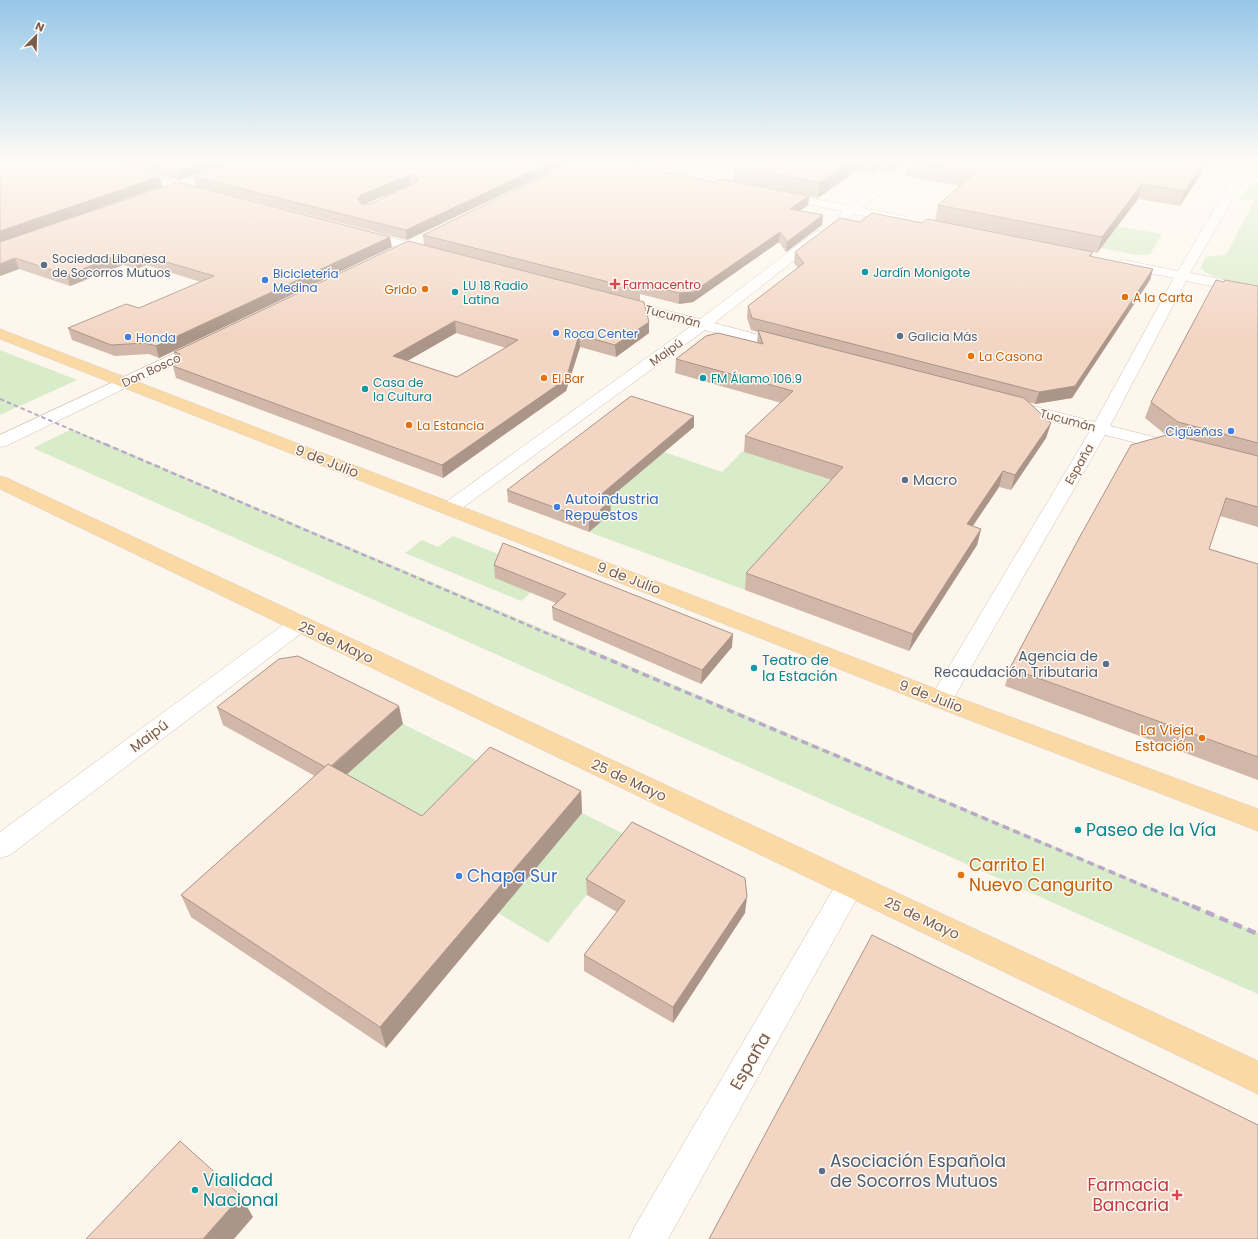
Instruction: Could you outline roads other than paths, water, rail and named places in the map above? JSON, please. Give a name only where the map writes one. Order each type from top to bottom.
[{"type":"main road","name":"9 de Julio","points":[[0,334],[941,700],[1258,820]]},
{"type":"main road","name":"25 de Mayo","points":[[0,482],[1258,1078]]},
{"type":"street","name":"Maipú","points":[[450,508],[703,324],[839,220]]},
{"type":"street","points":[[904,220],[915,222]]},
{"type":"street","name":"España","points":[[941,700],[1100,428],[1182,276],[1215,220]]},
{"type":"street","points":[[350,231],[440,255]]},
{"type":"street","points":[[388,257],[430,236]]},
{"type":"street","points":[[1111,262],[1258,291]]},
{"type":"street","name":"Tucumán","points":[[602,298],[802,350]]},
{"type":"street","name":"Don Bosco","points":[[0,442],[217,338]]},
{"type":"street","name":"Tucumán","points":[[993,400],[1190,452]]},
{"type":"street","name":"Maipú","points":[[0,847],[299,624]]},
{"type":"street","name":"España","points":[[648,1239],[851,884]]},
{"type":"railway","points":[[0,399],[107,445]]},
{"type":"railway","points":[[105,444],[581,648]]},
{"type":"railway","points":[[579,647],[1194,907]]},
{"type":"railway","points":[[1192,906],[1258,934]]},
{"type":"place","name":"Sociedad Libanesa de Socorros Mutuos","points":[[44,265]]},
{"type":"place","name":"Jardín Monigote","points":[[865,272]]},
{"type":"place","name":"Bicicletería Medina","points":[[265,280]]},
{"type":"place","name":"Farmacentro","points":[[615,284]]},
{"type":"place","name":"Grido","points":[[425,289]]},
{"type":"place","name":"LU 18 Radio Latina","points":[[455,292]]},
{"type":"place","name":"A la Carta","points":[[1125,297]]},
{"type":"place","name":"Roca Center","points":[[556,333]]},
{"type":"place","name":"Galicia Más","points":[[900,336]]},
{"type":"place","name":"Honda","points":[[128,337]]},
{"type":"place","name":"La Casona","points":[[971,356]]},
{"type":"place","name":"El Bar","points":[[544,378]]},
{"type":"place","name":"FM Álamo 106.9","points":[[703,378]]},
{"type":"place","name":"Casa de la Cultura","points":[[365,389]]},
{"type":"place","name":"La Estancia","points":[[409,425]]},
{"type":"place","name":"Cigüeñas","points":[[1231,431]]},
{"type":"place","name":"Macro","points":[[905,480]]},
{"type":"place","name":"Autoindustria Repuestos","points":[[557,507]]},
{"type":"place","name":"Agencia de Recaudación Tributaria","points":[[1106,664]]},
{"type":"place","name":"Teatro de la Estación","points":[[754,668]]},
{"type":"place","name":"La Vieja Estación","points":[[1202,738]]},
{"type":"place","name":"Paseo de la Vía","points":[[1078,830]]},
{"type":"place","name":"Carrito El Nuevo Cangurito","points":[[961,875]]},
{"type":"place","name":"Chapa Sur","points":[[459,876]]},
{"type":"place","name":"Asociación Española de Socorros Mutuos","points":[[822,1171]]},
{"type":"place","name":"Vialidad Nacional","points":[[195,1190]]},
{"type":"place","name":"Farmacia Bancaria","points":[[1177,1195]]}]
